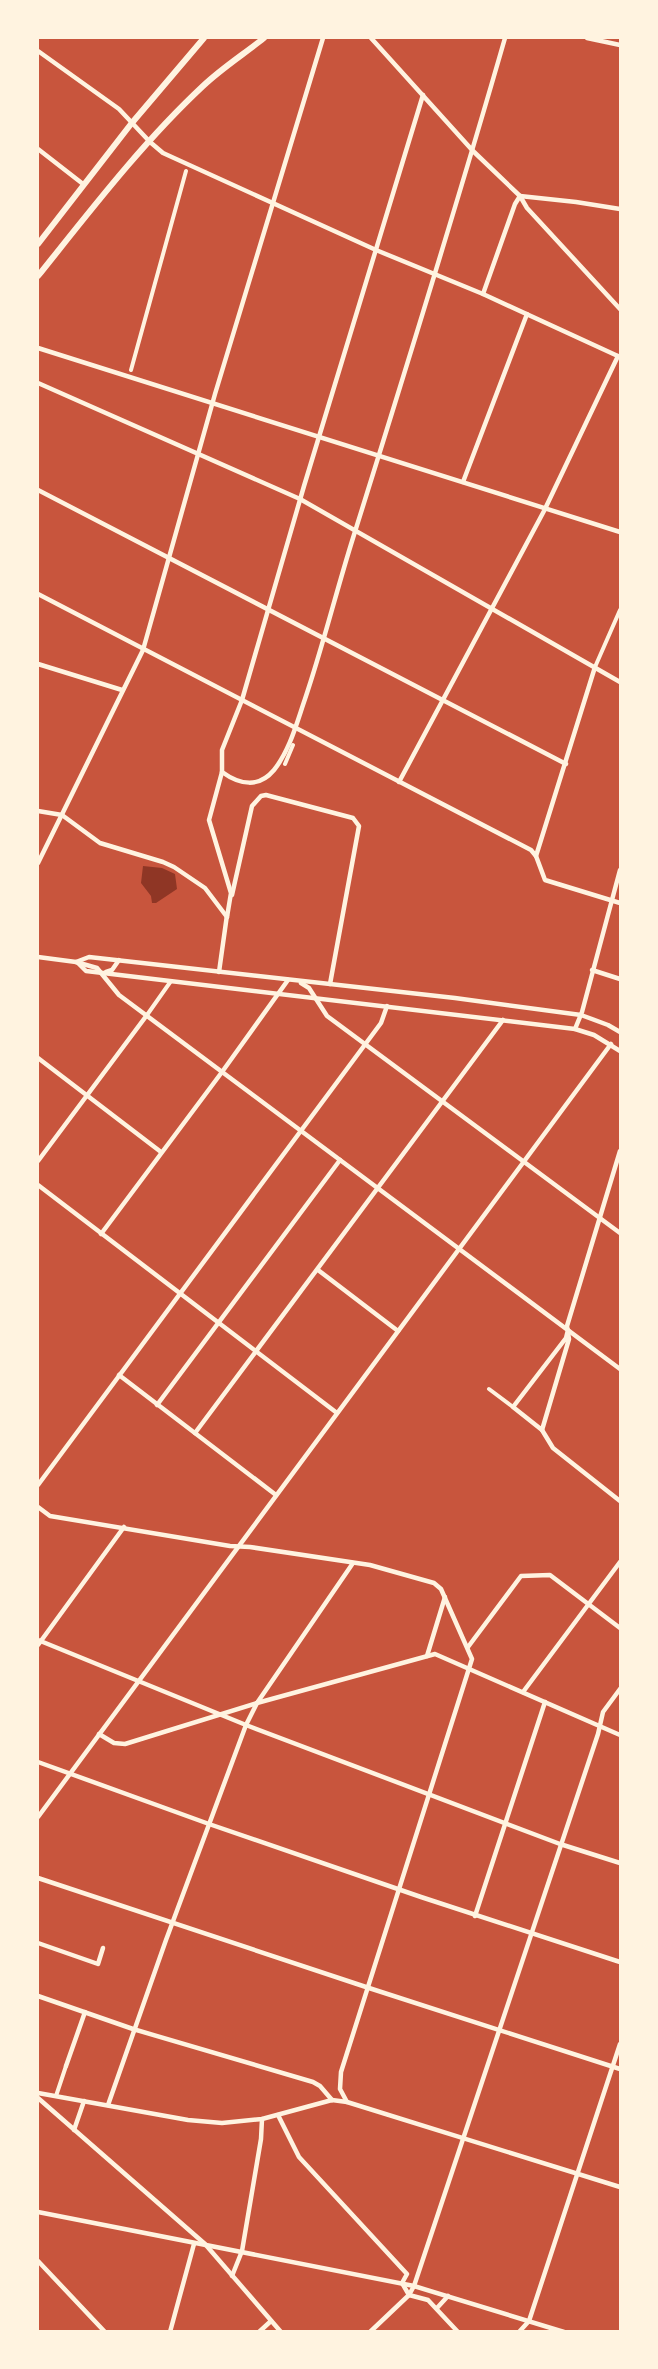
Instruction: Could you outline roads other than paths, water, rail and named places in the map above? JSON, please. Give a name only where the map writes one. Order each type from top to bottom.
[{"type":"street","points":[[38,244],[131,124],[204,38]]},
{"type":"street","points":[[38,276],[90,211],[202,87],[264,38]]},
{"type":"street","points":[[38,863],[143,650],[213,403],[323,38]]},
{"type":"street","points":[[371,38],[472,151],[520,196],[527,208],[621,309]]},
{"type":"street","points":[[222,772],[242,783],[254,783],[264,779],[274,770],[295,727],[325,639],[505,38]]},
{"type":"street","points":[[587,38],[621,45]]},
{"type":"street","points":[[38,51],[119,110],[163,153],[376,250],[483,294],[619,356],[546,508],[399,782]]},
{"type":"street","points":[[219,972],[231,892],[209,820],[222,772],[222,750],[242,700],[300,499],[423,95]]},
{"type":"street","points":[[38,150],[83,184]]},
{"type":"street","points":[[131,370],[186,171]]},
{"type":"street","points":[[520,196],[621,209]]},
{"type":"street","points":[[483,294],[515,204],[520,196]]},
{"type":"street","points":[[463,482],[527,314]]},
{"type":"street","points":[[38,348],[621,532]]},
{"type":"street","points":[[38,383],[300,499],[621,682]]},
{"type":"street","points":[[38,490],[567,764]]},
{"type":"street","points":[[38,594],[531,850],[536,856],[545,880],[621,903]]},
{"type":"street","points":[[536,856],[567,764],[595,667],[621,610]]},
{"type":"street","points":[[38,664],[122,690]]},
{"type":"street","points":[[285,764],[293,745]]},
{"type":"street","points":[[227,917],[252,806],[261,796],[266,795],[353,818],[359,826],[330,984]]},
{"type":"street","points":[[38,811],[62,815],[100,843],[164,862],[205,888],[227,917]]},
{"type":"street","points":[[575,1029],[581,1015],[621,870]]},
{"type":"street","points":[[38,957],[93,966],[103,973],[112,989],[300,1132],[621,1369]]},
{"type":"street","points":[[76,962],[89,957],[119,960],[581,1015],[621,1032]]},
{"type":"street","points":[[103,973],[112,970],[119,960]]},
{"type":"street","points":[[592,970],[621,979]]},
{"type":"street","points":[[103,973],[575,1029],[621,1051]]},
{"type":"street","points":[[101,1234],[288,980]]},
{"type":"street","points":[[38,1161],[172,981]]},
{"type":"street","points":[[296,981],[309,988],[327,1016],[621,1233]]},
{"type":"street","points":[[38,1485],[381,1023],[387,1006]]},
{"type":"street","points":[[195,1433],[504,1020]]},
{"type":"street","points":[[38,1817],[610,1044]]},
{"type":"street","points":[[38,1058],[161,1152]]},
{"type":"street","points":[[542,1430],[568,1339],[567,1326],[621,1151]]},
{"type":"street","points":[[157,1405],[340,1160]]},
{"type":"street","points":[[38,1185],[337,1413]]},
{"type":"street","points":[[318,1270],[398,1331]]},
{"type":"street","points":[[513,1407],[566,1338],[568,1330]]},
{"type":"street","points":[[119,1375],[276,1495]]},
{"type":"street","points":[[489,1389],[542,1430],[553,1448],[621,1501]]},
{"type":"street","points":[[38,1507],[50,1516],[230,1546],[239,1545],[370,1564],[429,1581],[438,1586],[445,1598],[468,1647],[472,1659],[471,1668],[341,2072],[340,2089],[347,2102]]},
{"type":"street","points":[[124,1527],[38,1642],[139,1680],[246,1725],[506,1824],[621,1863]]},
{"type":"street","points":[[523,1692],[621,1562]]},
{"type":"street","points":[[108,2104],[133,2029],[246,1725],[257,1703],[353,1563]]},
{"type":"street","points":[[468,1647],[521,1576],[550,1575],[621,1628]]},
{"type":"street","points":[[427,1656],[445,1598]]},
{"type":"street","points":[[99,1734],[114,1743],[125,1744],[257,1703],[435,1654],[621,1735]]},
{"type":"street","points":[[370,2331],[409,2295],[414,2286],[603,1712],[621,1689]]},
{"type":"street","points":[[475,1916],[545,1702]]},
{"type":"street","points":[[39,1763],[475,1916],[621,1962]]},
{"type":"street","points":[[38,1878],[621,2069]]},
{"type":"street","points":[[38,1943],[98,1964],[103,1948]]},
{"type":"street","points":[[38,1996],[133,2029],[313,2082],[320,2086],[332,2100]]},
{"type":"street","points":[[56,2096],[85,2012]]},
{"type":"street","points":[[519,2331],[529,2321],[621,2044]]},
{"type":"street","points":[[38,2093],[188,2120],[222,2123],[262,2119],[332,2100],[347,2102],[621,2187]]},
{"type":"street","points":[[38,2097],[205,2244],[281,2331]]},
{"type":"street","points":[[74,2130],[84,2101]]},
{"type":"street","points":[[278,2115],[299,2157],[407,2274],[402,2283]]},
{"type":"street","points":[[232,2276],[242,2251],[261,2139],[262,2119]]},
{"type":"street","points":[[38,2212],[402,2283],[564,2331]]},
{"type":"street","points":[[170,2331],[194,2244]]},
{"type":"street","points":[[38,2261],[105,2331]]},
{"type":"street","points":[[402,2283],[409,2295],[428,2300],[458,2331]]},
{"type":"street","points":[[437,2308],[448,2296]]},
{"type":"street","points":[[259,2331],[271,2321]]}]
